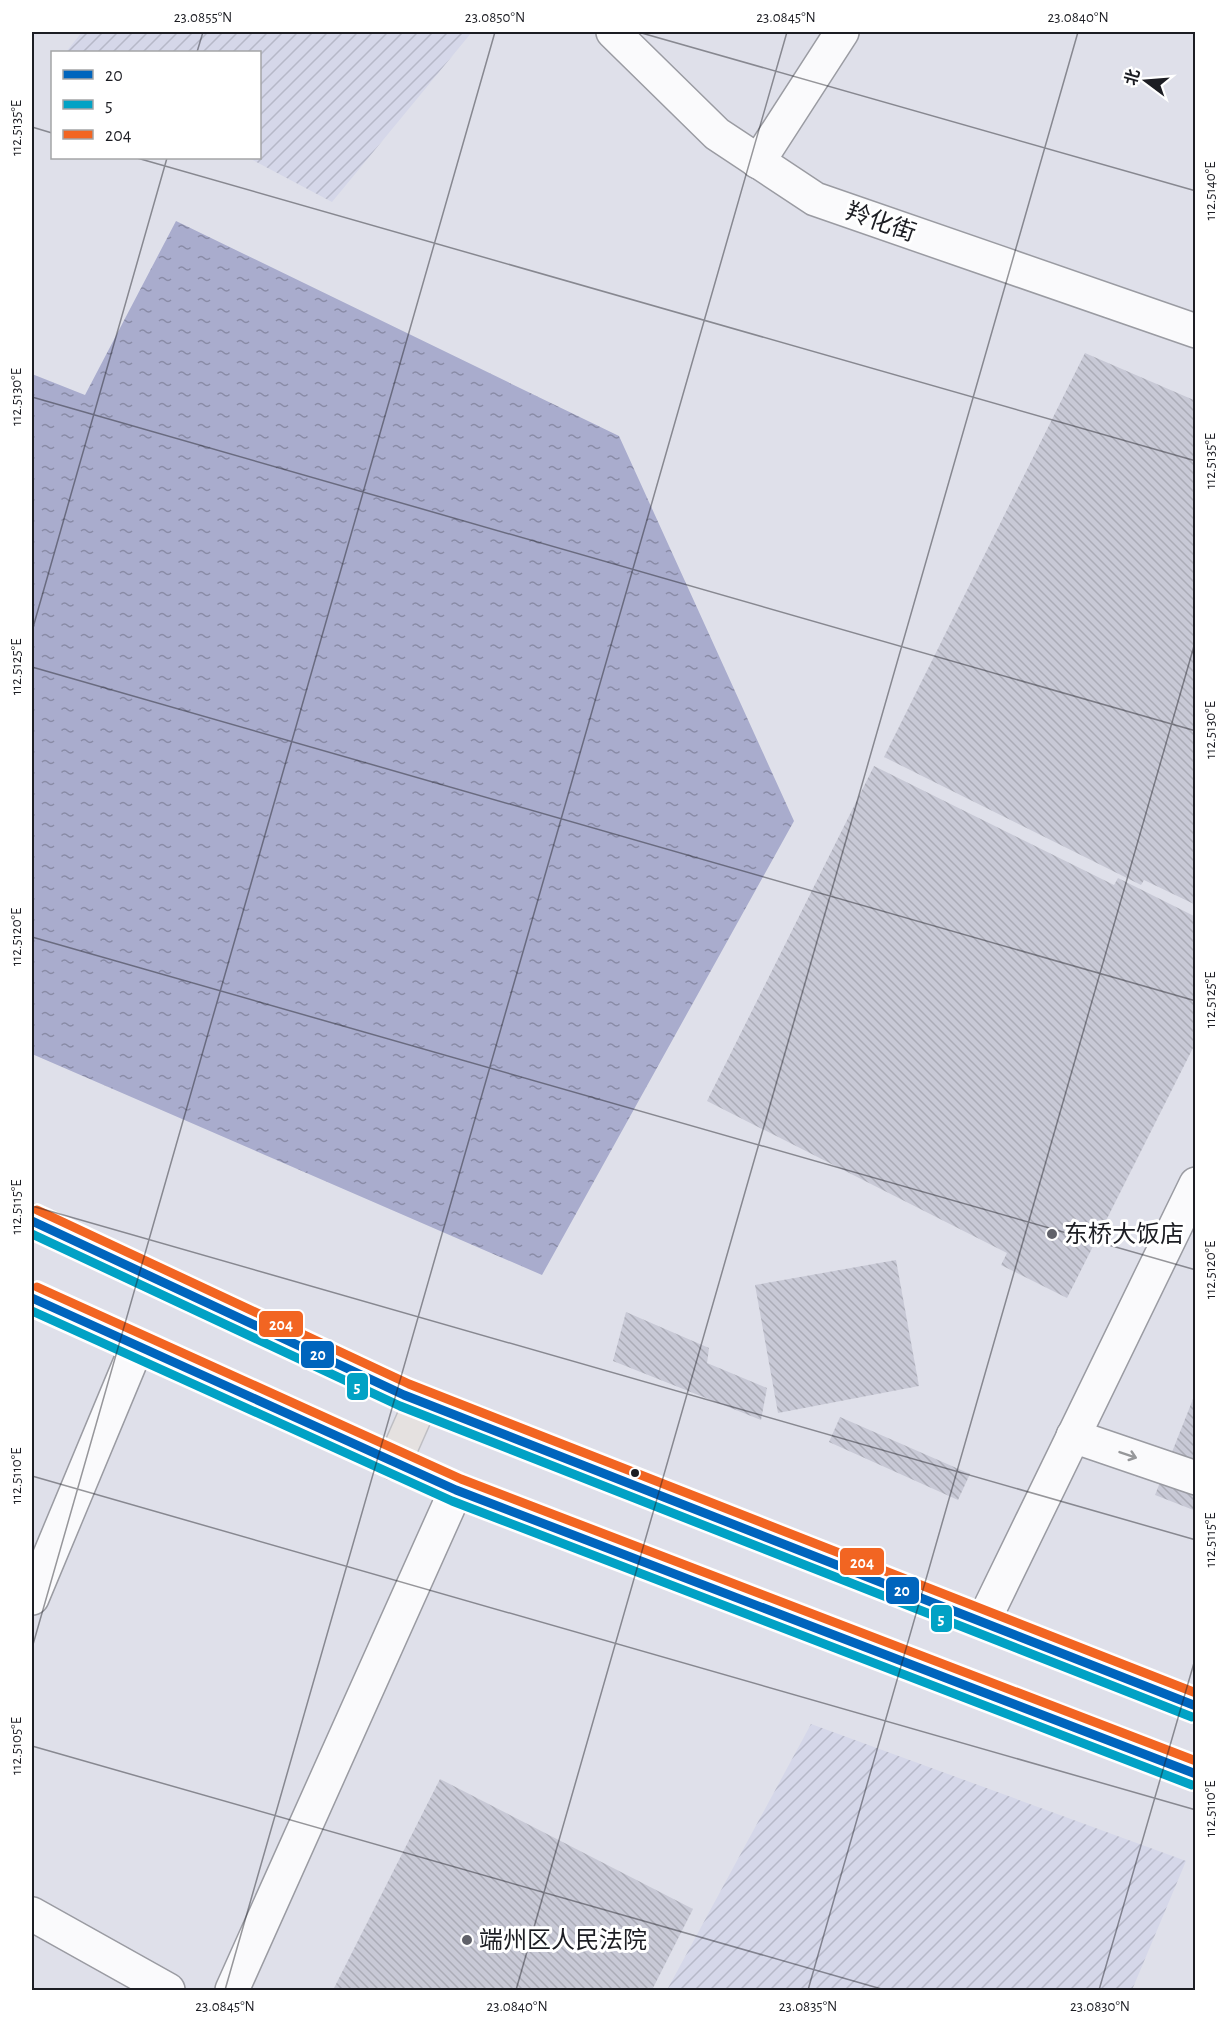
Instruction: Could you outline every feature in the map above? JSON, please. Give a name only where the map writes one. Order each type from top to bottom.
[{"type":"main road","points":[[32,1221],[421,1402],[1196,1706]]},
{"type":"main road","points":[[32,1298],[456,1491],[1196,1774]]},
{"type":"main road","points":[[394,1463],[421,1402]]},
{"type":"street","name":"羚化街","points":[[613,32],[717,134],[815,199],[1196,331]]},
{"type":"street","points":[[758,162],[842,32]]},
{"type":"street","points":[[983,1622],[1196,1184]]},
{"type":"street","points":[[32,1598],[136,1347]]},
{"type":"street","points":[[1073,1436],[1196,1478]]},
{"type":"street","points":[[232,1990],[456,1491]]},
{"type":"street","points":[[32,1914],[168,1990]]},
{"type":"shaded area","points":[[82,32],[472,32],[332,202],[251,159],[261,159],[261,51],[67,51]]},
{"type":"shaded area","points":[[811,1724],[1186,1861],[1132,1990],[667,1990]]},
{"type":"water","points":[[176,221],[619,436],[794,821],[542,1275],[32,1054],[32,374],[85,395]]},
{"type":"building","points":[[1085,353],[1196,401],[1196,905],[1144,880],[1141,885],[884,757]]},
{"type":"building","points":[[874,766],[1114,885],[1118,878],[1196,917],[1196,1042],[1067,1298],[1001,1265],[1007,1253],[707,1101]]},
{"type":"building","points":[[896,1260],[919,1386],[778,1413],[755,1285]]},
{"type":"building","points":[[626,1312],[709,1348],[707,1363],[767,1388],[761,1420],[613,1361]]},
{"type":"building","points":[[1196,1394],[1196,1511],[1155,1495]]},
{"type":"building","points":[[840,1417],[970,1474],[958,1500],[829,1442]]},
{"type":"building","points":[[440,1779],[693,1909],[652,1990],[333,1990]]},
{"type":"transit line","name":"204","points":[[37,1210],[409,1384],[1196,1693]]},
{"type":"transit line","name":"20","points":[[32,1221],[404,1395],[1196,1706]]},
{"type":"transit line","name":"5","points":[[32,1234],[400,1406],[1192,1717]]},
{"type":"transit line","name":"204","points":[[37,1287],[461,1479],[1196,1761]]},
{"type":"transit line","name":"20","points":[[32,1298],[456,1490],[1196,1774]]},
{"type":"transit line","name":"5","points":[[32,1311],[452,1501],[1192,1785]]},
{"type":"place","name":"东桥大饭店","points":[[1052,1234]]},
{"type":"place","name":"端州区人民法院","points":[[467,1940]]}]
